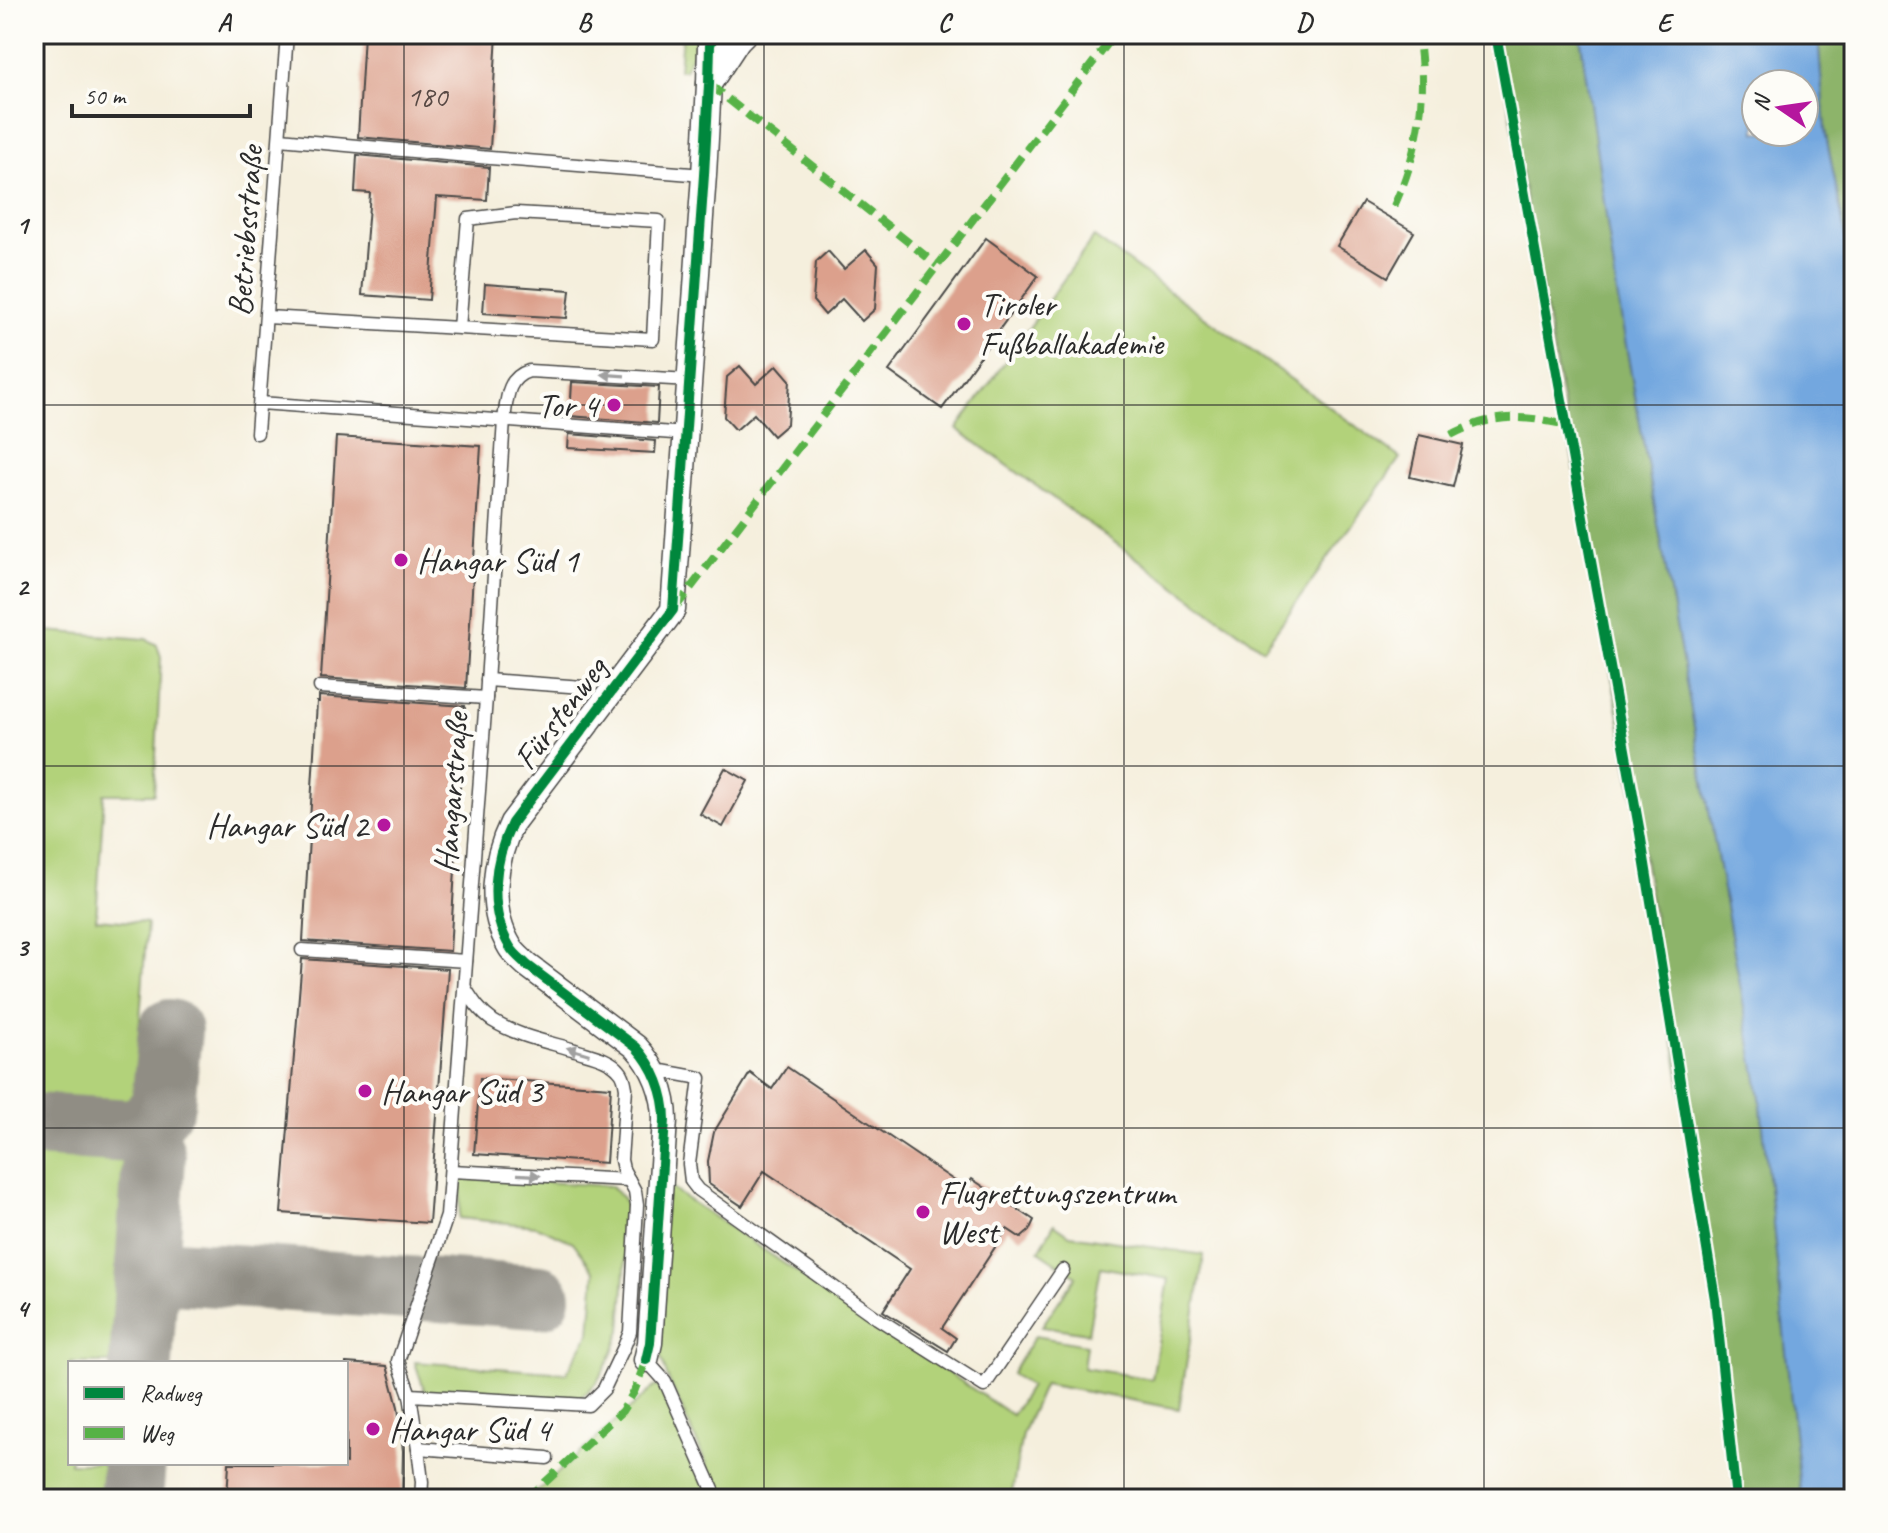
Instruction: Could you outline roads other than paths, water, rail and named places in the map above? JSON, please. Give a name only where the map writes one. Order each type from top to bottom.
[{"type":"street","name":"Fürstenweg","points":[[646,1360],[650,1343],[665,1108],[651,1069],[629,1040],[511,950],[498,917],[496,876],[512,823],[673,610],[704,175],[710,45],[714,34]]},
{"type":"street","points":[[709,84],[744,34]]},
{"type":"lane","name":"Betriebsstraße","points":[[257,433],[287,34]]},
{"type":"lane","points":[[280,139],[704,175]]},
{"type":"lane","points":[[267,317],[459,328],[653,339],[659,221],[516,213],[468,219],[459,328]]},
{"type":"lane","name":"Hangarstraße","points":[[421,1499],[422,1482],[410,1395],[398,1361],[447,1216],[504,420],[510,384],[529,371],[690,380]]},
{"type":"lane","points":[[260,403],[687,434]]},
{"type":"lane","points":[[487,680],[583,687]]},
{"type":"lane","points":[[320,687],[486,698]]},
{"type":"lane","points":[[302,950],[466,961]]},
{"type":"lane","points":[[410,1395],[588,1405],[596,1399],[612,1375],[630,1332],[637,1205],[635,1191],[621,1160],[624,1078],[619,1069],[600,1058],[494,1021],[480,1011],[465,988]]},
{"type":"lane","points":[[651,1069],[700,1078],[689,1164],[691,1181],[698,1190],[877,1318],[984,1386],[1063,1270]]},
{"type":"lane","points":[[451,1171],[629,1180]]},
{"type":"lane","points":[[646,1360],[665,1381],[717,1499]]},
{"type":"lane","points":[[418,1448],[547,1458]]},
{"type":"water","points":[[1580,34],[1818,34],[1825,130],[1854,279],[1854,1499],[1801,1499],[1760,1097],[1618,300]]},
{"type":"place","name":"Tiroler Fußballakademie","points":[[964,324]]},
{"type":"place","name":"Tor 4","points":[[614,405]]},
{"type":"place","name":"Hangar Süd 1","points":[[401,560]]},
{"type":"place","name":"Hangar Süd 2","points":[[384,825]]},
{"type":"place","name":"Hangar Süd 3","points":[[365,1091]]},
{"type":"place","name":"Flugrettungszentrum West","points":[[923,1212]]},
{"type":"place","name":"Hangar Süd 4","points":[[373,1429]]}]
